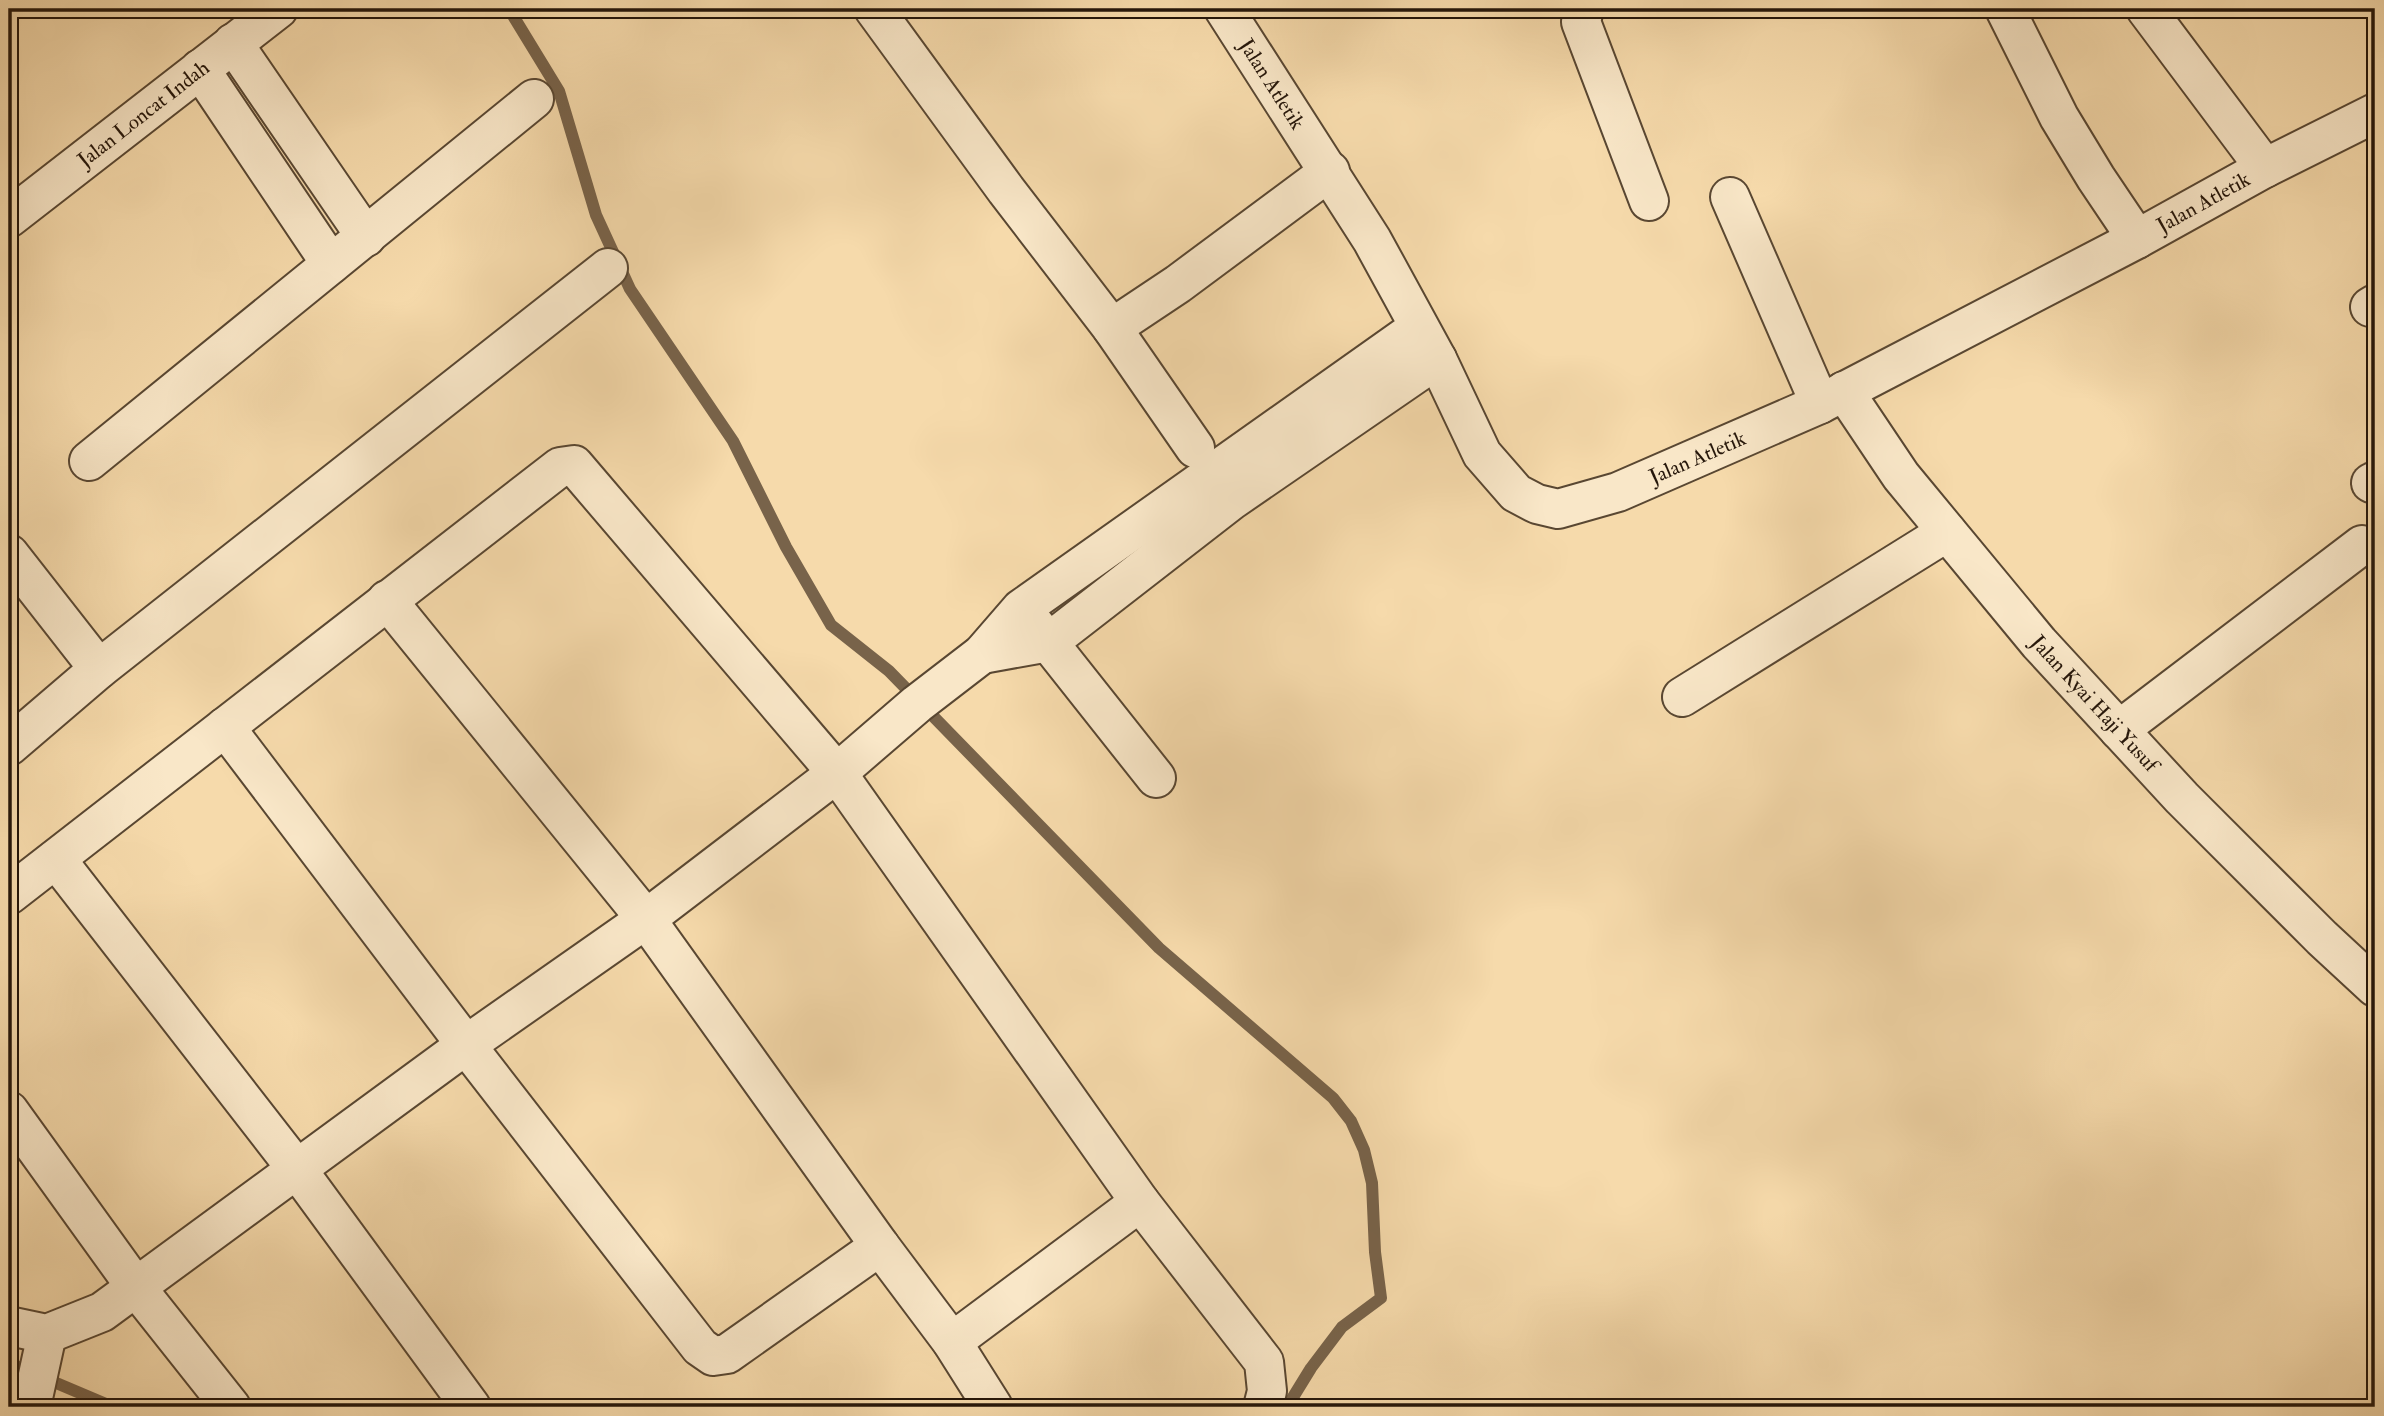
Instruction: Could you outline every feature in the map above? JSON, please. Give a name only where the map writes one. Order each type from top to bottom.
[{"type":"street","name":"Jalan Loncat Indah","points":[[9,217],[278,9]]},
{"type":"street","points":[[874,9],[1006,190],[1112,328],[1195,448]]},
{"type":"street","name":"Jalan Atletik","points":[[1224,9],[1372,240],[1482,454],[1516,494],[1537,504],[1558,509],[1618,492],[1832,398],[2137,239],[2265,168],[2375,113]]},
{"type":"street","points":[[1584,9],[1581,22],[1649,201]]},
{"type":"street","points":[[2006,9],[2059,117],[2137,239]]},
{"type":"street","points":[[2146,9],[2265,168]]},
{"type":"street","points":[[233,43],[366,237]]},
{"type":"street","points":[[200,68],[331,264]]},
{"type":"street","points":[[89,461],[534,99]]},
{"type":"street","points":[[1112,328],[1178,284],[1330,172]]},
{"type":"street","name":"Jalan Kyai Haji Yusuf","points":[[1730,197],[1832,398],[1901,476],[2039,643],[2119,730],[2182,798],[2375,987]]},
{"type":"street","points":[[9,746],[99,669],[608,268]]},
{"type":"street","points":[[32,1401],[45,1342],[102,1311],[466,1045],[646,919],[837,773],[930,693],[982,654],[1021,609],[1427,343]]},
{"type":"street","points":[[982,654],[1049,642],[1232,500],[1427,343]]},
{"type":"street","points":[[9,895],[560,467],[574,465],[837,773],[1140,1202],[1264,1362],[1267,1391],[1263,1407]]},
{"type":"street","points":[[1682,697],[1947,532]]},
{"type":"street","points":[[2119,730],[2362,545]]},
{"type":"street","points":[[11,561],[99,669]]},
{"type":"street","points":[[387,600],[646,919],[952,1342],[993,1407]]},
{"type":"street","points":[[1021,609],[1156,778]]},
{"type":"street","points":[[225,727],[700,1347],[713,1356],[727,1354],[880,1246]]},
{"type":"street","points":[[56,859],[296,1168],[471,1407]]},
{"type":"street","points":[[9,1111],[135,1286],[231,1407]]},
{"type":"street","points":[[952,1342],[1140,1202]]},
{"type":"street","points":[[9,1326],[45,1342]]},
{"type":"waterway","points":[[509,9],[559,91],[596,215],[630,289],[733,441],[786,547],[831,625],[889,671],[1159,948],[1333,1098],[1351,1121],[1364,1150],[1372,1183],[1375,1252],[1381,1298],[1342,1327],[1311,1368],[1287,1407]]},
{"type":"waterway","points":[[9,1363],[113,1407]]}]
